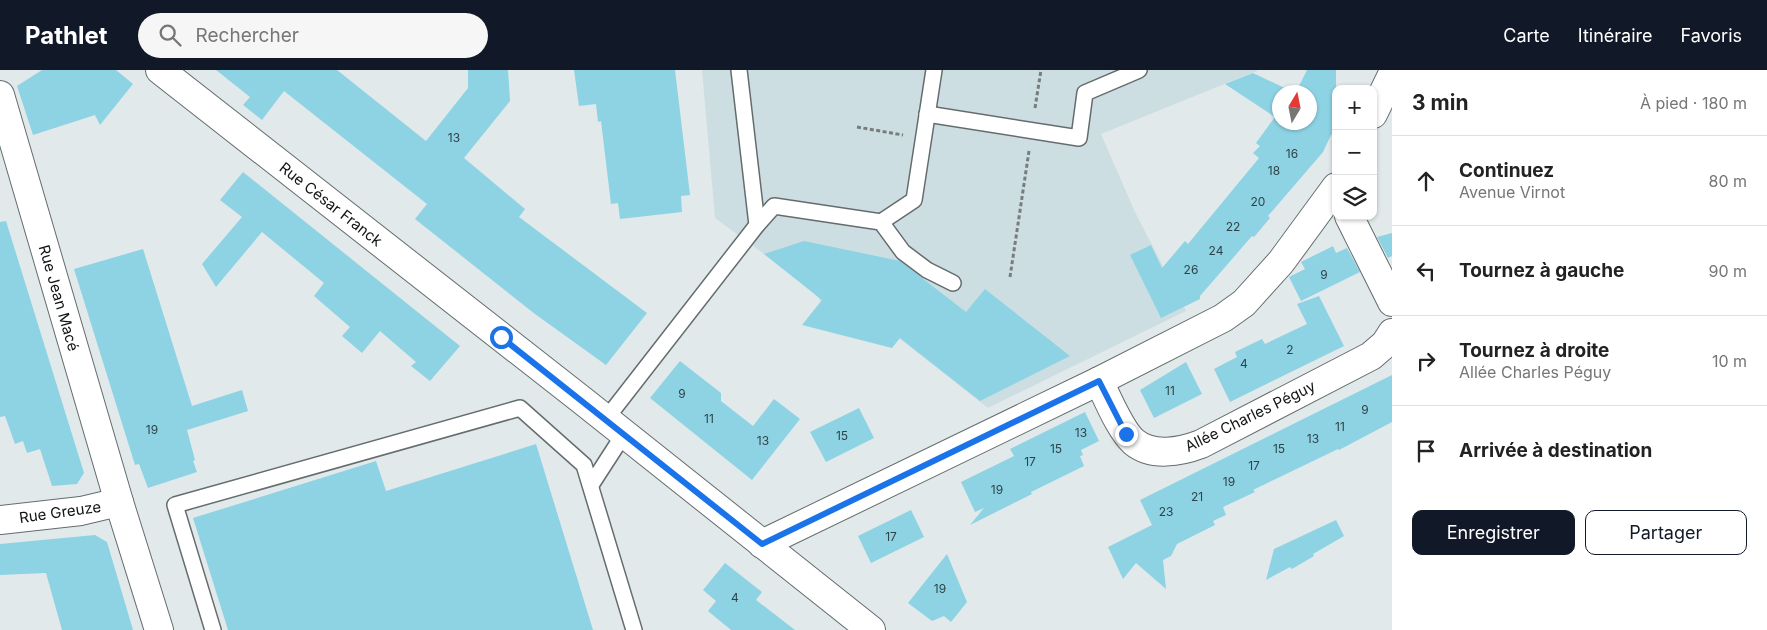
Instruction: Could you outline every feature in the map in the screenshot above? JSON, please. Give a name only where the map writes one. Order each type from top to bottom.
[{"type":"street","name":"Rue César Franck","points":[[160,70],[871,630]]},
{"type":"street","points":[[1377,106],[1392,75]]},
{"type":"street","name":"Rue Jean Macé","points":[[0,95],[119,502],[159,630]]},
{"type":"street","points":[[762,544],[1099,381],[1223,318],[1244,303],[1281,262],[1332,193]]},
{"type":"street","points":[[1351,220],[1392,302]]},
{"type":"street","name":"Allée Charles Péguy","points":[[1099,381],[1126,434],[1134,442],[1146,449],[1165,452],[1184,451],[1371,356],[1385,344],[1392,333]]},
{"type":"street","name":"Rue Greuze","points":[[0,520],[81,511],[119,502]]},
{"type":"lane","points":[[739,70],[757,225]]},
{"type":"lane","points":[[590,485],[615,427],[757,225],[774,206],[881,222],[914,200],[934,70]]},
{"type":"lane","points":[[926,114],[1079,138],[1086,93],[1139,70]]},
{"type":"lane","points":[[881,222],[903,252],[927,270],[953,282]]},
{"type":"lane","points":[[213,630],[174,505],[520,408],[584,465],[634,630]]},
{"type":"path","points":[[1010,277],[1041,70]]},
{"type":"path","points":[[857,127],[923,139]]},
{"type":"shaded area","points":[[702,70],[1259,70],[1101,134],[1135,212],[1186,311],[988,408],[887,329],[830,315],[816,295],[715,218]]},
{"type":"building","points":[[42,70],[116,70],[133,84],[100,125],[95,115],[33,135],[17,86]]},
{"type":"building","points":[[216,70],[337,70],[426,141],[468,88],[468,70],[508,70],[510,101],[464,158],[525,209],[519,217],[647,313],[606,365],[535,314],[415,219],[427,204],[284,91],[262,120],[243,105],[250,97]]},
{"type":"building","points":[[574,70],[675,70],[690,195],[681,196],[682,212],[620,219],[618,203],[611,204],[601,121],[598,122],[596,104],[579,106]]},
{"type":"building","points":[[1307,70],[1336,70],[1336,85],[1332,85],[1332,134],[1323,152],[1268,216],[1270,218],[1254,237],[1252,236],[1200,296],[1200,299],[1161,318],[1130,255],[1151,245],[1162,268],[1185,241],[1188,244],[1259,158],[1253,153],[1260,146],[1256,143],[1272,121],[1272,130],[1317,130],[1317,85],[1300,85]]},
{"type":"building","points":[[1253,73],[1278,85],[1272,85],[1272,115],[1225,84]]},
{"type":"building","points":[[243,172],[460,346],[430,381],[411,366],[416,362],[380,331],[362,353],[342,336],[350,327],[314,296],[324,283],[262,232],[216,287],[202,264],[242,217],[220,200]]},
{"type":"building","points":[[6,221],[84,473],[77,484],[52,486],[40,449],[27,453],[23,441],[15,444],[5,416],[0,417],[0,222]]},
{"type":"building","points":[[1392,233],[1392,256],[1388,258],[1377,237]]},
{"type":"building","points":[[804,241],[900,261],[966,312],[985,289],[1070,356],[980,401],[900,338],[892,348],[802,325],[822,300],[764,254]]},
{"type":"building","points":[[1333,246],[1336,253],[1347,248],[1360,272],[1301,301],[1289,277],[1305,269],[1301,262]]},
{"type":"building","points":[[143,249],[192,406],[242,390],[248,411],[187,430],[197,472],[148,488],[139,464],[135,465],[74,269]]},
{"type":"building","points":[[1319,296],[1344,346],[1230,402],[1214,369],[1237,357],[1235,352],[1262,339],[1265,344],[1307,324],[1297,304]]},
{"type":"building","points":[[680,361],[721,393],[721,401],[753,426],[774,399],[800,419],[752,480],[650,398]]},
{"type":"building","points":[[1186,362],[1202,394],[1154,418],[1140,390]]},
{"type":"building","points":[[1392,375],[1392,422],[1339,450],[1253,490],[1255,492],[1223,507],[1226,515],[1213,521],[1215,525],[1177,544],[1171,556],[1163,560],[1166,589],[1136,563],[1123,579],[1108,547],[1152,525],[1140,500]]},
{"type":"building","points":[[859,408],[874,438],[826,462],[810,432]]},
{"type":"building","points":[[1085,412],[1099,441],[1081,450],[1083,455],[1080,456],[1084,466],[970,525],[984,508],[975,512],[961,482],[1014,456],[1010,449]]},
{"type":"building","points":[[536,444],[593,630],[228,630],[193,518],[376,461],[386,491]]},
{"type":"building","points":[[911,510],[924,537],[871,563],[858,536]]},
{"type":"building","points":[[1336,520],[1344,536],[1292,569],[1290,567],[1266,580],[1274,549]]},
{"type":"building","points":[[95,535],[107,542],[133,630],[62,630],[46,573],[0,575],[0,544]]},
{"type":"building","points":[[947,554],[967,602],[951,622],[944,616],[932,621],[908,603]]},
{"type":"building","points":[[725,563],[762,592],[756,600],[795,630],[731,630],[708,611],[716,601],[703,590]]},
{"type":"route","points":[[501,337],[762,544],[1099,381],[1126,434]]}]
